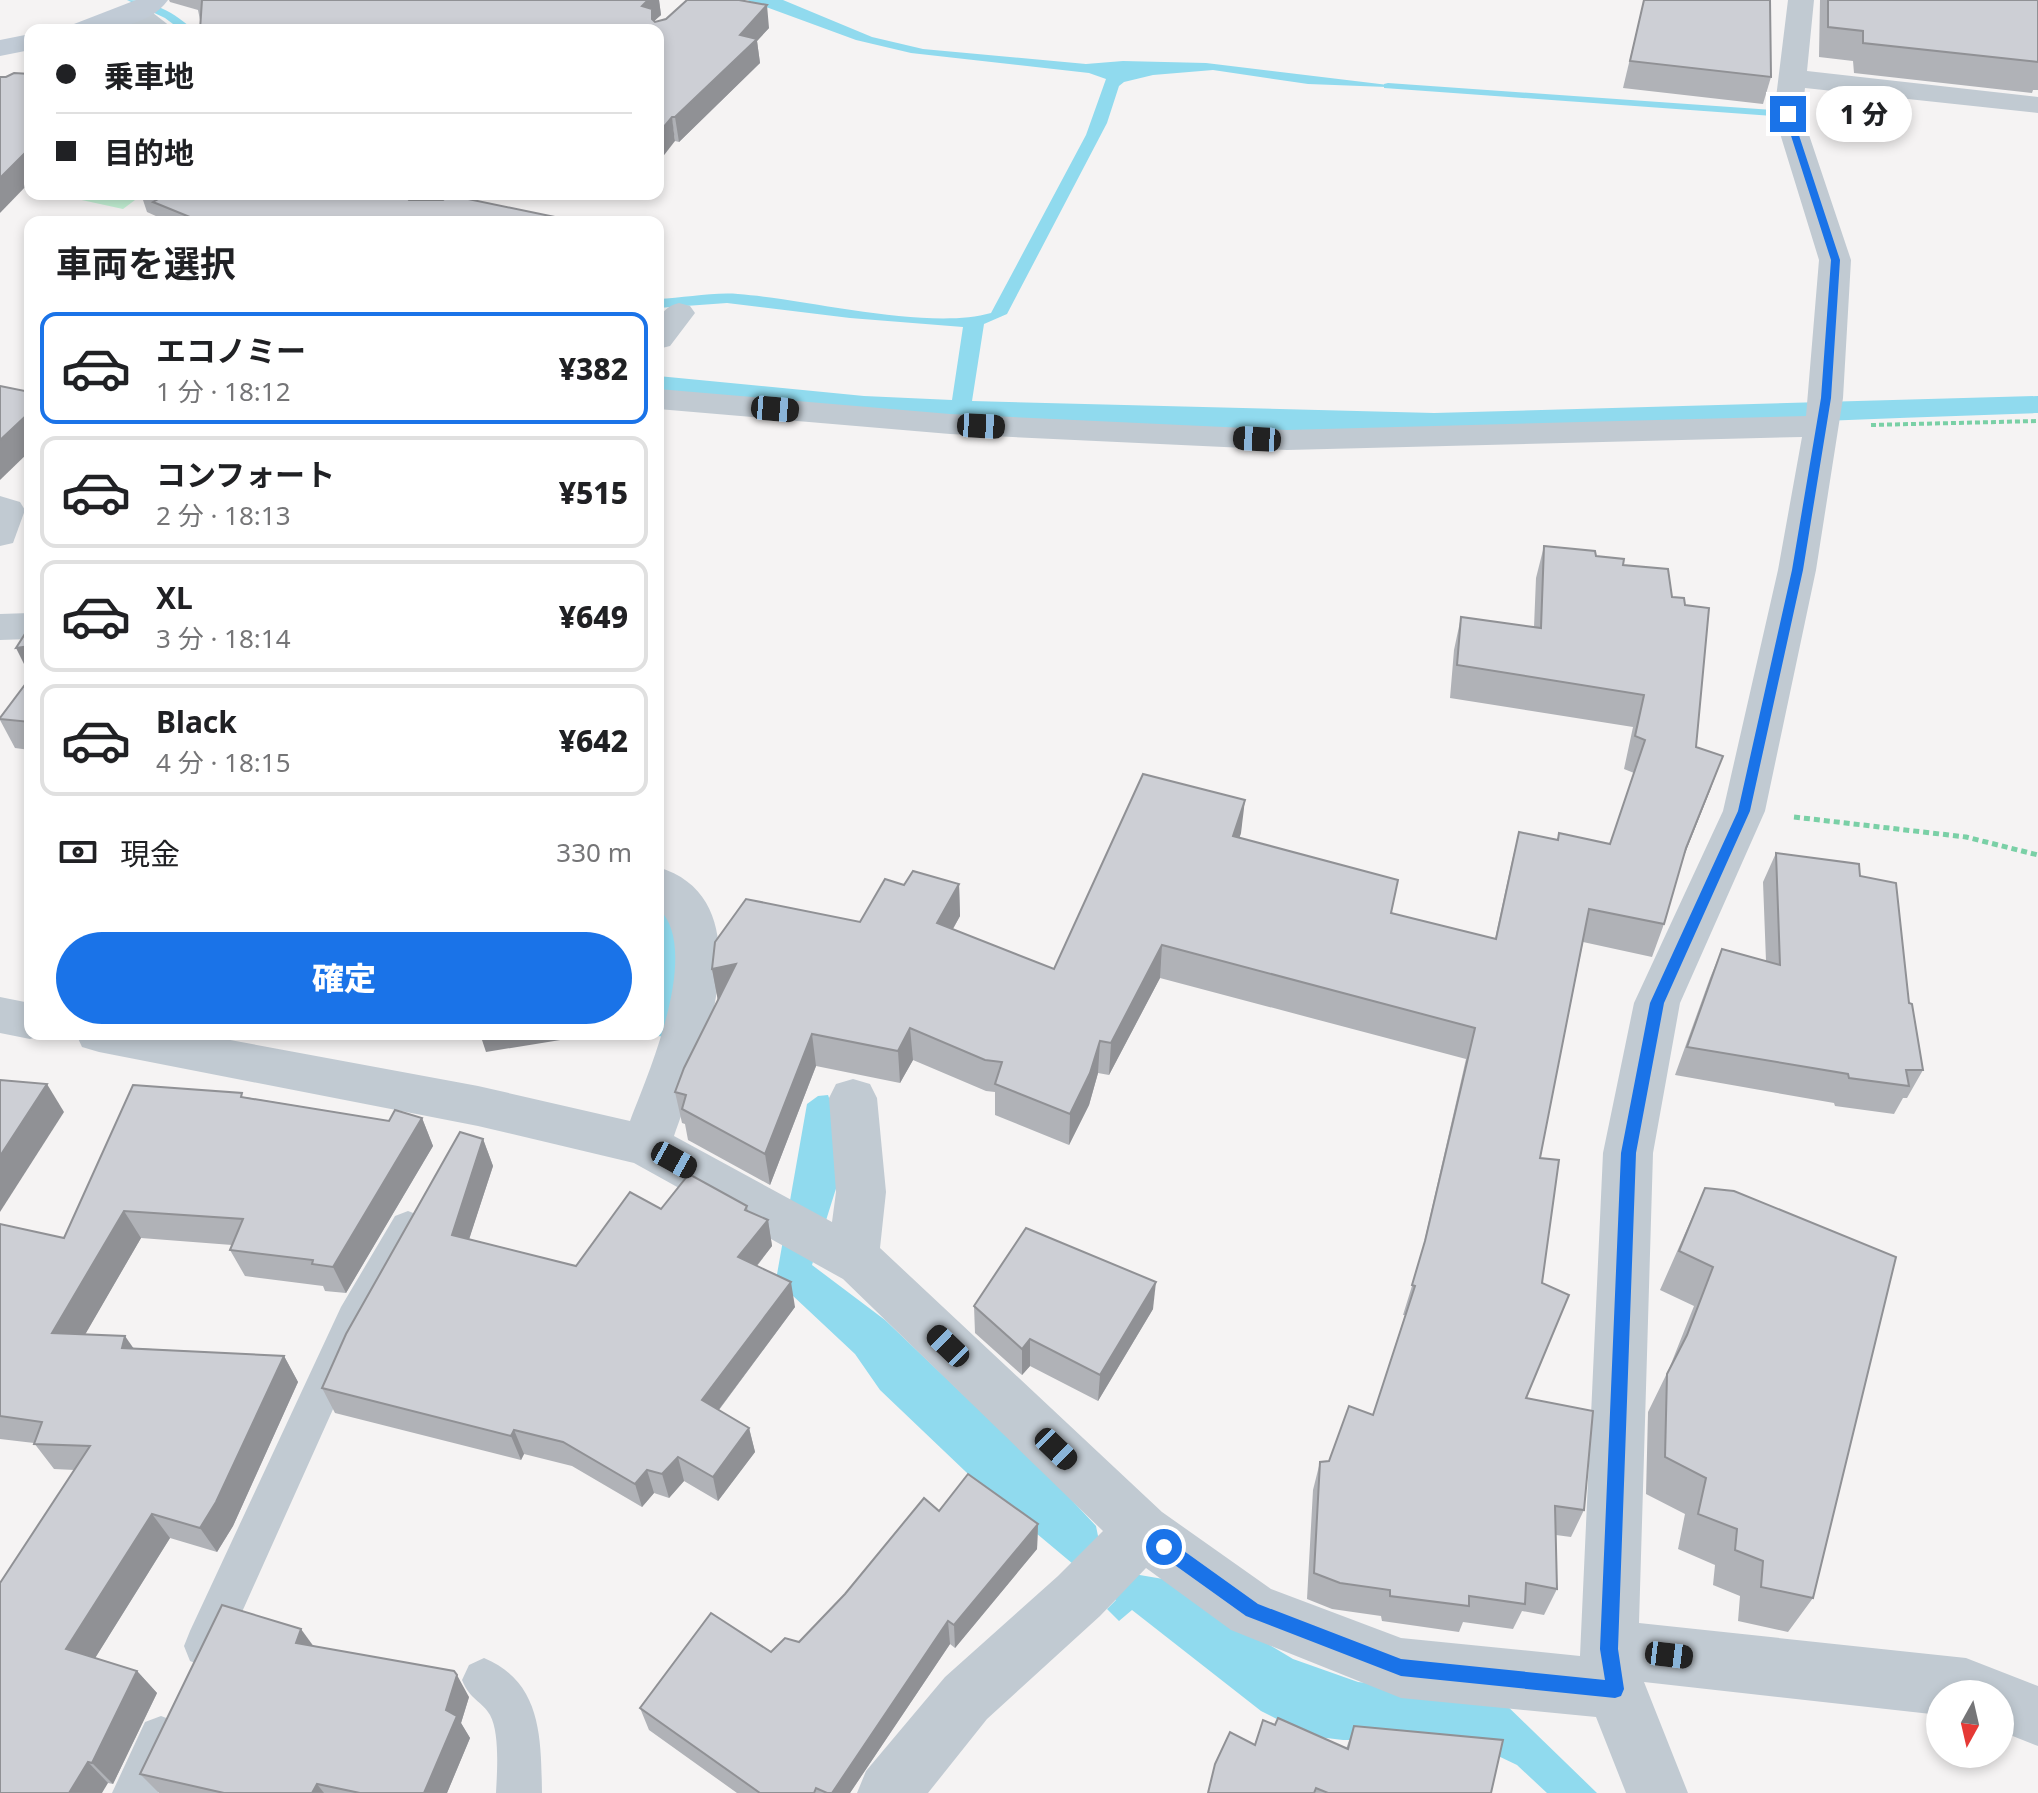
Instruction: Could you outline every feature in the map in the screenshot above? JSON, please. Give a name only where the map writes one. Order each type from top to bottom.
[{"type":"street","points":[[1657,1793],[1612,1669],[1628,1153],[1657,1003],[1744,811],[1797,570],[1823,416],[1835,260],[1788,114],[1801,0]]},
{"type":"street","points":[[114,24],[145,18]]},
{"type":"street","points":[[0,48],[24,43]]},
{"type":"street","points":[[1794,78],[2038,105]]},
{"type":"street","points":[[437,216],[457,200]]},
{"type":"street","points":[[664,332],[679,313]]},
{"type":"street","points":[[664,400],[950,424],[1287,440],[1567,435],[1823,416]]},
{"type":"street","points":[[0,507],[7,510],[0,535]]},
{"type":"street","points":[[0,627],[24,626]]},
{"type":"street","points":[[646,1145],[699,977],[699,943],[687,910],[664,889]]},
{"type":"street","points":[[0,1015],[24,1020]]},
{"type":"street","points":[[125,1040],[470,1120],[646,1145],[820,1241],[1134,1540],[1252,1610],[1401,1668],[1612,1669],[1926,1686]]},
{"type":"street","points":[[820,1241],[861,1192],[853,1098]]},
{"type":"street","points":[[888,1793],[966,1698],[1079,1596],[1134,1540]]},
{"type":"street","points":[[2014,1707],[2038,1716]]},
{"type":"lane","points":[[135,1793],[354,1319],[423,1199]]},
{"type":"lane","points":[[484,1680],[510,1704],[519,1748],[519,1793]]},
{"type":"path","points":[[1823,416],[2038,421]]},
{"type":"path","points":[[1744,811],[1966,837],[2038,855]]},
{"type":"green space","points":[[82,200],[135,200],[123,209]]},
{"type":"water","points":[[747,0],[783,0],[872,37],[923,49],[1086,64],[1123,61],[1206,63],[1413,88],[1308,84],[1213,70],[1153,75],[1124,82],[1119,86],[1107,123],[1007,314],[984,324],[972,401],[1434,413],[2038,396],[2038,413],[1578,429],[1302,431],[1060,422],[664,392],[664,377],[864,396],[952,400],[963,327],[850,318],[727,303],[664,308],[664,299],[738,294],[901,316],[965,318],[991,313],[1086,135],[1106,79],[1089,73],[911,53],[856,40]]},
{"type":"water","points":[[664,913],[686,952],[664,1037]]},
{"type":"water","points":[[828,1095],[834,1112],[839,1179],[812,1265],[885,1320],[1052,1479],[1096,1526],[1100,1546],[1128,1573],[1169,1580],[1188,1596],[1293,1659],[1358,1682],[1499,1698],[1597,1793],[1547,1793],[1517,1765],[1494,1754],[1427,1740],[1343,1740],[1310,1736],[1261,1711],[1132,1610],[1119,1621],[1107,1609],[1116,1600],[987,1492],[880,1390],[855,1354],[776,1280],[807,1104],[818,1096]]},
{"type":"building","points":[[202,0],[648,0],[642,6],[652,9],[655,22],[666,19],[687,0],[739,0],[767,5],[740,35],[757,39],[664,127],[664,24],[200,24]]},
{"type":"building","points":[[1644,0],[1770,0],[1771,77],[1630,61]]},
{"type":"building","points":[[1828,0],[2038,0],[2038,62],[1863,43],[1863,31],[1828,27]]},
{"type":"building","points":[[14,73],[24,74],[24,154],[0,178],[0,77]]},
{"type":"building","points":[[473,200],[550,216],[187,216],[153,202]]},
{"type":"building","points":[[0,386],[24,391],[24,418],[0,440]]},
{"type":"building","points":[[1544,546],[1595,551],[1596,556],[1624,559],[1623,565],[1668,569],[1672,597],[1684,598],[1685,605],[1709,608],[1696,747],[1723,756],[1686,848],[1664,924],[1589,909],[1540,1158],[1559,1160],[1542,1283],[1569,1295],[1526,1398],[1593,1411],[1584,1510],[1555,1506],[1557,1589],[1526,1583],[1525,1604],[1469,1596],[1469,1606],[1390,1596],[1390,1590],[1340,1583],[1314,1573],[1320,1462],[1329,1461],[1349,1406],[1373,1415],[1415,1286],[1412,1285],[1475,1028],[1162,945],[1111,1043],[1100,1041],[1090,1073],[1070,1114],[995,1084],[1002,1062],[985,1060],[910,1028],[898,1051],[812,1034],[765,1154],[682,1109],[686,1095],[675,1092],[736,964],[712,969],[715,942],[746,899],[860,922],[885,879],[904,885],[913,871],[959,884],[937,923],[1054,969],[1143,774],[1245,800],[1233,836],[1398,880],[1391,913],[1496,939],[1519,832],[1558,840],[1559,833],[1610,844],[1645,740],[1635,736],[1644,695],[1457,665],[1461,617],[1541,628]]},
{"type":"building","points":[[24,635],[24,647],[16,648]]},
{"type":"building","points":[[24,686],[24,721],[0,718]]},
{"type":"building","points":[[1776,853],[1859,864],[1860,876],[1896,883],[1909,1003],[1912,1004],[1923,1070],[1906,1070],[1909,1086],[1849,1078],[1848,1074],[1687,1047],[1722,949],[1780,965]]},
{"type":"building","points":[[0,1080],[47,1084],[0,1156]]},
{"type":"building","points":[[133,1085],[242,1093],[241,1097],[389,1121],[395,1110],[422,1118],[333,1267],[312,1264],[313,1260],[230,1250],[243,1219],[124,1211],[52,1333],[125,1336],[122,1348],[284,1356],[216,1502],[200,1528],[152,1514],[66,1649],[137,1671],[92,1763],[88,1762],[69,1793],[0,1793],[0,1583],[90,1446],[34,1444],[42,1422],[0,1416],[0,1224],[64,1238]]},
{"type":"building","points":[[460,1132],[483,1139],[452,1235],[576,1266],[630,1192],[661,1209],[689,1174],[747,1206],[745,1210],[768,1220],[738,1257],[791,1282],[702,1400],[749,1428],[713,1477],[678,1457],[662,1474],[647,1470],[635,1484],[563,1442],[514,1430],[511,1436],[322,1388],[346,1334]]},
{"type":"building","points":[[1705,1188],[1734,1191],[1896,1257],[1813,1598],[1761,1587],[1763,1561],[1735,1550],[1737,1529],[1698,1514],[1706,1478],[1665,1457],[1667,1374],[1687,1335],[1713,1267],[1679,1251]]},
{"type":"building","points":[[1026,1228],[1156,1282],[1100,1375],[1030,1339],[1022,1349],[974,1306]]},
{"type":"building","points":[[968,1474],[1038,1524],[954,1625],[948,1621],[832,1793],[816,1788],[814,1793],[760,1793],[640,1708],[711,1613],[771,1652],[785,1638],[799,1642],[845,1594],[924,1498],[939,1511]]},
{"type":"building","points":[[222,1605],[301,1629],[296,1643],[454,1671],[457,1675],[446,1710],[457,1716],[424,1793],[360,1793],[317,1784],[312,1793],[224,1793],[140,1774]]},
{"type":"building","points":[[1278,1718],[1348,1749],[1354,1726],[1503,1740],[1491,1793],[1328,1793],[1316,1788],[1314,1793],[1208,1793],[1215,1764],[1230,1732],[1255,1745],[1263,1720],[1275,1725]]},
{"type":"waterway","points":[[132,0],[180,24]]},
{"type":"waterway","points":[[1388,86],[1788,114]]},
{"type":"route","points":[[1164,1547],[1252,1610],[1401,1668],[1615,1689],[1609,1649],[1628,1153],[1657,1003],[1744,811],[1797,570],[1826,398],[1835,260],[1788,114]]}]
